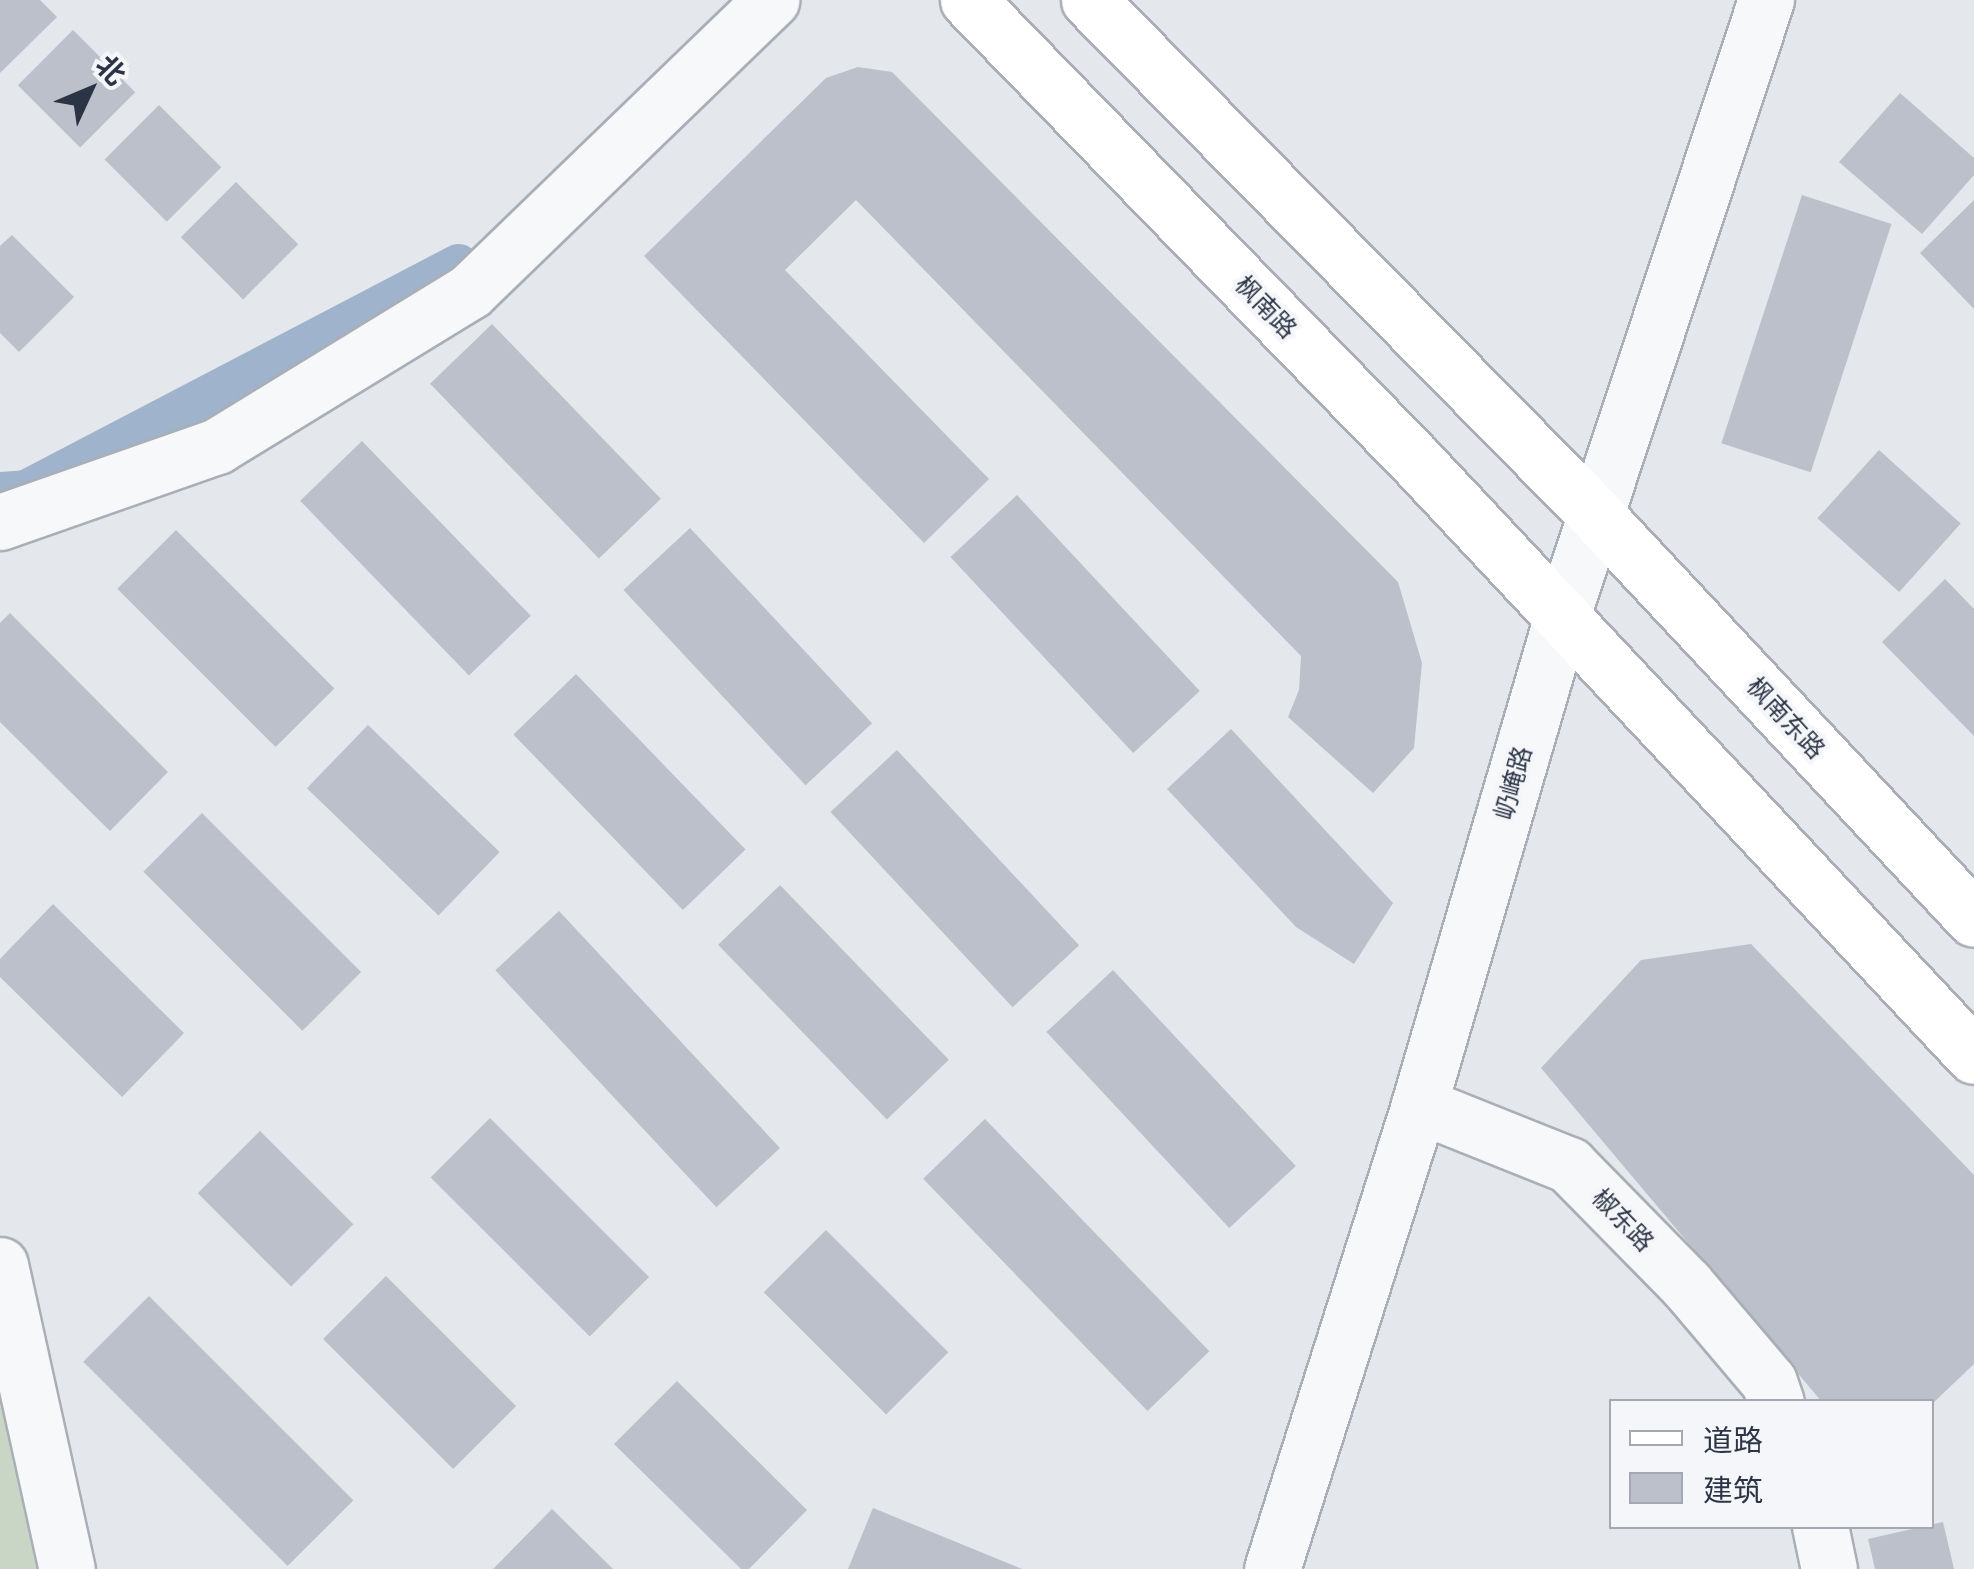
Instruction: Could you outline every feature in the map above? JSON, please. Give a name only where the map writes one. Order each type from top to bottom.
[{"type":"main road","name":"枫南路","points":[[968,0],[1562,616],[1974,1056]]},
{"type":"main road","points":[[1089,0],[1598,517]]},
{"type":"main road","name":"枫南东路","points":[[1598,517],[1974,919]]},
{"type":"street","points":[[0,522],[217,446],[470,291],[771,0]]},
{"type":"street","name":"屷崦路","points":[[1272,1569],[1419,1105],[1562,616],[1598,517],[1766,0]]},
{"type":"street","name":"椒东路","points":[[1419,1105],[1568,1165],[1686,1284],[1770,1382],[1775,1399]]},
{"type":"street","points":[[0,1265],[67,1569]]},
{"type":"street","points":[[1821,1529],[1829,1569]]},
{"type":"green space","points":[[0,1367],[41,1569],[0,1569]]},
{"type":"building","points":[[0,0],[40,0],[57,17],[0,73]]},
{"type":"building","points":[[73,30],[135,92],[80,147],[18,85]]},
{"type":"building","points":[[858,67],[892,72],[1398,582],[1422,663],[1414,748],[1373,793],[1288,717],[1299,690],[1301,656],[856,200],[785,270],[989,479],[924,543],[644,256],[826,78]]},
{"type":"building","points":[[1900,93],[1974,158],[1974,175],[1922,234],[1839,162]]},
{"type":"building","points":[[159,105],[221,167],[167,222],[105,159]]},
{"type":"building","points":[[236,182],[298,244],[243,299],[181,237]]},
{"type":"building","points":[[1802,195],[1891,224],[1811,472],[1721,443]]},
{"type":"building","points":[[1974,200],[1974,309],[1920,253]]},
{"type":"building","points":[[12,235],[74,297],[19,352],[0,333],[0,246]]},
{"type":"building","points":[[492,324],[661,499],[599,559],[430,384]]},
{"type":"building","points":[[362,441],[531,616],[469,676],[300,501]]},
{"type":"building","points":[[1879,450],[1961,524],[1899,592],[1817,518]]},
{"type":"building","points":[[1017,495],[1200,691],[1133,753],[950,557]]},
{"type":"building","points":[[690,528],[872,723],[806,785],[623,590]]},
{"type":"building","points":[[176,530],[334,688],[276,747],[117,589]]},
{"type":"building","points":[[1945,579],[1974,609],[1974,736],[1882,642]]},
{"type":"building","points":[[10,613],[168,772],[110,831],[0,722],[0,623]]},
{"type":"building","points":[[576,674],[745,850],[683,910],[513,734]]},
{"type":"building","points":[[368,725],[500,852],[439,915],[307,788]]},
{"type":"building","points":[[1231,729],[1393,903],[1354,964],[1296,927],[1167,789]]},
{"type":"building","points":[[897,750],[1079,945],[1013,1007],[830,812]]},
{"type":"building","points":[[202,813],[361,972],[302,1031],[143,872]]},
{"type":"building","points":[[780,885],[949,1060],[887,1120],[718,945]]},
{"type":"building","points":[[53,904],[184,1033],[122,1097],[0,977],[0,959]]},
{"type":"building","points":[[559,911],[780,1148],[716,1207],[495,970]]},
{"type":"building","points":[[1751,944],[1974,1175],[1974,1364],[1934,1402],[1934,1399],[1819,1399],[1541,1068],[1641,960]]},
{"type":"building","points":[[1113,970],[1296,1166],[1229,1228],[1046,1032]]},
{"type":"building","points":[[490,1118],[649,1277],[590,1336],[431,1177]]},
{"type":"building","points":[[985,1119],[1209,1351],[1148,1411],[923,1179]]},
{"type":"building","points":[[260,1131],[353,1224],[291,1287],[198,1193]]},
{"type":"building","points":[[826,1230],[948,1352],[886,1415],[764,1292]]},
{"type":"building","points":[[386,1276],[516,1406],[453,1469],[323,1339]]},
{"type":"building","points":[[149,1296],[353,1500],[288,1566],[83,1362]]},
{"type":"building","points":[[677,1381],[807,1510],[749,1569],[741,1569],[614,1444]]},
{"type":"building","points":[[873,1508],[1022,1569],[848,1569]]},
{"type":"building","points":[[552,1509],[613,1569],[493,1569]]},
{"type":"building","points":[[1943,1522],[1954,1569],[1875,1569],[1868,1539],[1912,1529],[1934,1529],[1934,1524]]},
{"type":"waterway","points":[[0,492],[26,490],[458,264]]}]
